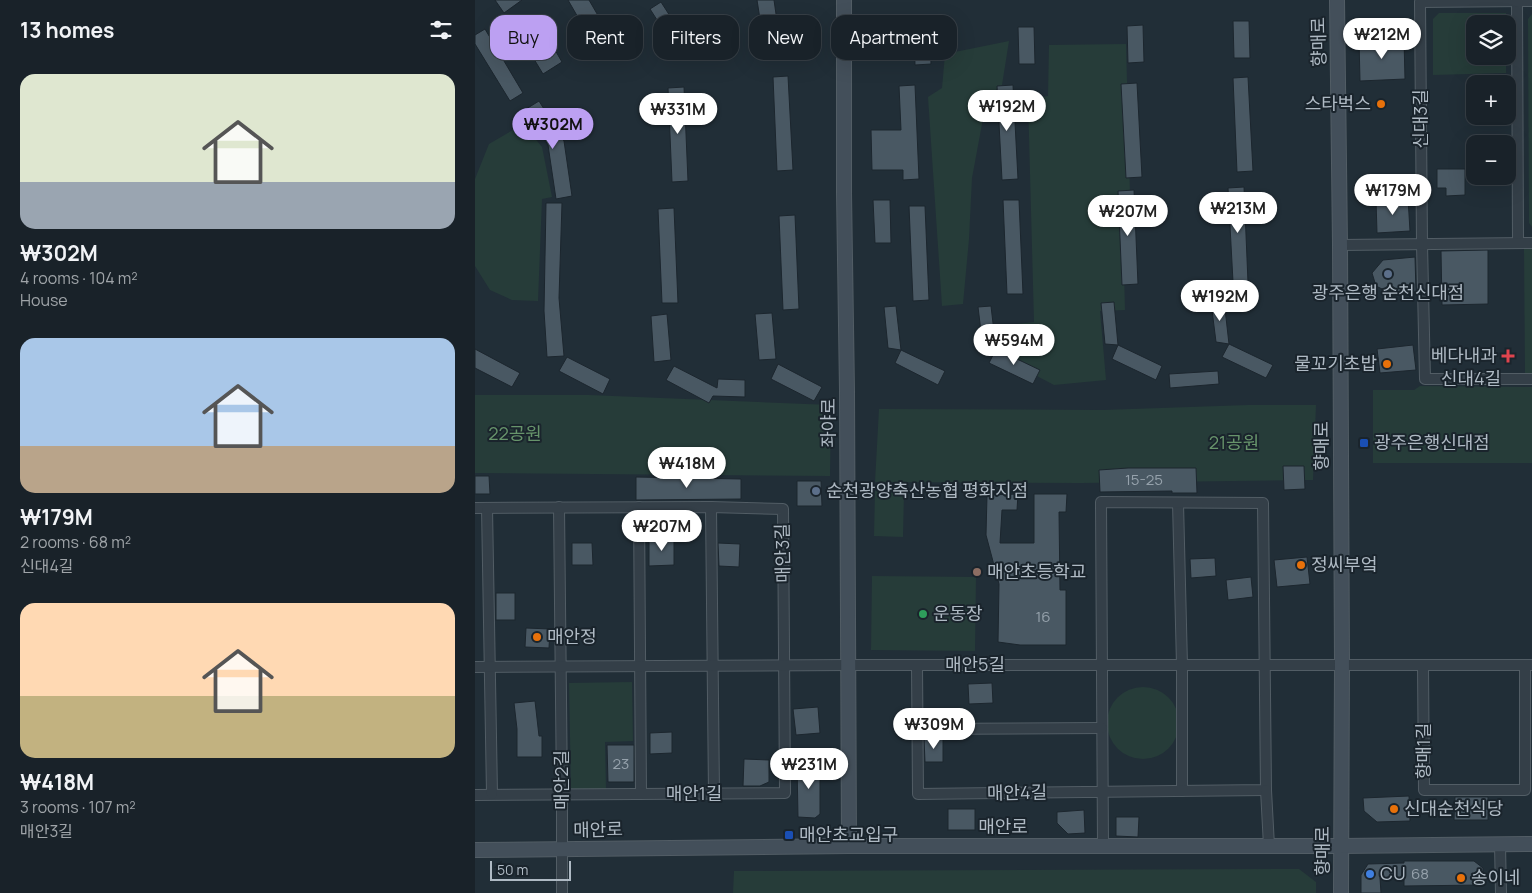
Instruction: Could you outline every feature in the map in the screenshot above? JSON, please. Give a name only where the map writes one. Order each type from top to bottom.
[{"type":"street","name":"좌야로","points":[[844,0],[849,846]]},
{"type":"street","name":"향매로","points":[[1337,0],[1341,245],[1341,893]]},
{"type":"street","points":[[1517,1],[1518,243]]},
{"type":"street","name":"신대3길","points":[[1422,244],[1420,2],[1532,1]]},
{"type":"street","points":[[1341,245],[1532,243]]},
{"type":"street","name":"신대4길","points":[[1422,244],[1425,379],[1532,379]]},
{"type":"street","points":[[1103,846],[1101,502],[1263,503],[1266,790],[1269,846]]},
{"type":"street","points":[[1178,503],[1182,665],[1182,791]]},
{"type":"street","name":"매안2길","points":[[559,507],[562,893]]},
{"type":"street","points":[[639,507],[641,794]]},
{"type":"street","points":[[711,507],[714,794]]},
{"type":"street","name":"매안3길","points":[[475,508],[711,507],[783,509],[784,665]]},
{"type":"street","points":[[487,508],[492,794]]},
{"type":"street","name":"매안1길","points":[[475,795],[785,793],[784,665]]},
{"type":"street","name":"매안5길","points":[[849,665],[1342,665]]},
{"type":"street","points":[[475,667],[849,665]]},
{"type":"street","name":"매안4길","points":[[917,665],[918,794],[1266,790]]},
{"type":"street","name":"향매1길","points":[[1342,665],[1528,665],[1525,790],[1424,790],[1423,666]]},
{"type":"street","points":[[918,729],[1102,728]]},
{"type":"street","name":"매안로","points":[[475,850],[849,846],[1532,844]]},
{"type":"street","points":[[1500,845],[1501,893]]},
{"type":"green space","points":[[1439,13],[1506,13],[1506,15],[1466,15],[1466,65],[1506,65],[1506,73],[1433,75],[1433,19]]},
{"type":"green space","points":[[1532,14],[1532,227],[1529,223],[1528,19]]},
{"type":"green space","points":[[1009,41],[1002,85],[987,97],[972,178],[963,304],[942,306],[928,97],[942,88],[944,60],[957,60],[957,52]]},
{"type":"green space","points":[[1126,44],[1130,195],[1122,194],[1125,310],[1100,311],[1106,380],[1054,385],[1014,364],[1008,325],[1034,322],[1028,99],[1048,96],[1049,45]]},
{"type":"green space","points":[[523,124],[542,147],[552,197],[542,199],[538,301],[512,300],[490,290],[475,266],[475,179],[489,144]]},
{"type":"green space","points":[[1524,249],[1532,249],[1532,373],[1525,373]]},
{"type":"green space","points":[[1420,386],[1532,387],[1532,463],[1373,463],[1373,390],[1414,390]]},
{"type":"green space","name":"22공원","points":[[475,395],[589,395],[831,405],[830,476],[475,473]]},
{"type":"green space","name":"21공원","points":[[1248,405],[1316,405],[1313,480],[1081,483],[875,482],[879,409],[1103,410]]},
{"type":"green space","points":[[875,491],[904,492],[903,537],[874,536]]},
{"type":"green space","name":"운동장","points":[[872,576],[976,577],[975,651],[871,650]]},
{"type":"green space","points":[[632,682],[633,741],[605,742],[606,789],[571,789],[569,683]]},
{"type":"green space","points":[[1150,687],[1169,697],[1177,709],[1179,723],[1177,737],[1169,749],[1157,757],[1136,759],[1117,749],[1109,737],[1107,716],[1117,697],[1129,689]]},
{"type":"green space","points":[[1299,869],[1316,882],[1316,893],[733,893],[734,871]]},
{"type":"building","points":[[495,0],[522,0],[504,13]]},
{"type":"building","points":[[568,0],[589,0],[598,15],[577,15]]},
{"type":"building","points":[[757,0],[774,0],[776,15],[759,15]]},
{"type":"building","points":[[661,2],[669,15],[654,15],[650,9]]},
{"type":"building","points":[[1233,21],[1249,21],[1250,58],[1234,58]]},
{"type":"building","points":[[1143,25],[1144,62],[1128,63],[1127,26]]},
{"type":"building","points":[[1018,27],[1034,27],[1035,64],[1019,64]]},
{"type":"building","points":[[485,29],[490,37],[490,60],[503,60],[523,93],[510,101],[475,44],[475,35]]},
{"type":"building","points":[[1404,39],[1405,79],[1360,81],[1359,40]]},
{"type":"building","points":[[557,53],[562,62],[543,74],[535,60],[557,60]]},
{"type":"building","points":[[915,60],[931,60],[931,64],[915,65]]},
{"type":"building","points":[[788,76],[793,170],[777,171],[773,77]]},
{"type":"building","points":[[1248,77],[1253,171],[1237,172],[1233,78]]},
{"type":"building","points":[[1137,83],[1142,177],[1126,178],[1121,84]]},
{"type":"building","points":[[915,85],[919,179],[903,180],[903,170],[872,170],[871,130],[901,130],[899,86]]},
{"type":"building","points":[[1013,85],[1018,179],[1002,180],[997,86]]},
{"type":"building","points":[[684,87],[688,181],[672,182],[668,88]]},
{"type":"building","points":[[539,101],[564,141],[572,196],[556,199],[548,145],[526,109]]},
{"type":"building","points":[[1437,169],[1465,169],[1465,195],[1446,196],[1446,188],[1437,188]]},
{"type":"building","points":[[1244,187],[1248,282],[1233,282],[1228,188]]},
{"type":"building","points":[[1134,190],[1138,284],[1122,285],[1118,191]]},
{"type":"building","points":[[1408,198],[1410,231],[1377,233],[1376,200]]},
{"type":"building","points":[[873,200],[890,200],[891,243],[875,243]]},
{"type":"building","points":[[1003,200],[1019,200],[1023,294],[1007,294]]},
{"type":"building","points":[[546,203],[562,203],[559,298],[564,356],[547,357],[544,311]]},
{"type":"building","points":[[909,206],[925,206],[929,300],[913,301]]},
{"type":"building","points":[[674,208],[678,303],[662,303],[658,209]]},
{"type":"building","points":[[795,215],[799,309],[783,310],[779,216]]},
{"type":"building","points":[[1488,250],[1488,304],[1442,305],[1441,251]]},
{"type":"building","points":[[1415,257],[1416,292],[1392,294],[1376,286],[1372,273],[1383,260]]},
{"type":"building","points":[[1224,300],[1229,344],[1216,342],[1211,302]]},
{"type":"building","points":[[1114,302],[1118,345],[1105,344],[1101,303]]},
{"type":"building","points":[[896,306],[901,350],[888,348],[884,307]]},
{"type":"building","points":[[991,306],[996,349],[983,348],[978,307]]},
{"type":"building","points":[[772,313],[776,359],[759,360],[755,314]]},
{"type":"building","points":[[667,314],[671,360],[654,362],[651,316]]},
{"type":"building","points":[[1229,344],[1273,365],[1266,378],[1222,357]]},
{"type":"building","points":[[1118,345],[1162,366],[1156,380],[1112,359]]},
{"type":"building","points":[[1413,345],[1416,370],[1380,373],[1377,349]]},
{"type":"building","points":[[475,349],[520,373],[512,387],[475,368]]},
{"type":"building","points":[[996,349],[1040,370],[1033,384],[989,363]]},
{"type":"building","points":[[901,350],[945,371],[938,385],[895,363]]},
{"type":"building","points":[[567,357],[610,379],[603,394],[559,371]]},
{"type":"building","points":[[778,364],[822,387],[814,401],[771,379]]},
{"type":"building","points":[[674,366],[717,388],[718,379],[745,380],[745,397],[713,396],[709,403],[666,380]]},
{"type":"building","points":[[1218,371],[1219,384],[1170,388],[1169,374]]},
{"type":"building","points":[[1283,466],[1304,466],[1305,489],[1284,490]]},
{"type":"building","points":[[1196,468],[1197,493],[1172,493],[1172,491],[1100,492],[1099,470]]},
{"type":"building","points":[[475,476],[489,476],[490,494],[475,494]]},
{"type":"building","points":[[636,477],[741,479],[741,499],[636,500]]},
{"type":"building","points":[[797,481],[821,481],[822,506],[797,506]]},
{"type":"building","points":[[1018,494],[1017,510],[1002,510],[1000,543],[1034,543],[1034,494],[1067,494],[1066,512],[1059,512],[1060,590],[1066,590],[1066,645],[1020,645],[998,642],[999,584],[986,535],[987,495]]},
{"type":"building","points":[[674,537],[674,565],[649,566],[649,538]]},
{"type":"building","points":[[572,543],[592,543],[593,565],[572,565]]},
{"type":"building","points":[[718,543],[740,544],[739,567],[719,566]]},
{"type":"building","points":[[1307,557],[1310,584],[1277,587],[1274,560]]},
{"type":"building","points":[[1215,558],[1216,576],[1191,578],[1190,559]]},
{"type":"building","points":[[1251,577],[1253,597],[1228,600],[1226,580]]},
{"type":"building","points":[[496,593],[515,593],[515,620],[496,620]]},
{"type":"building","points":[[526,628],[550,629],[549,648],[525,647]]},
{"type":"building","points":[[992,683],[993,703],[969,704],[968,684]]},
{"type":"building","points":[[535,701],[539,736],[542,736],[542,757],[517,757],[517,729],[514,703]]},
{"type":"building","points":[[818,707],[820,733],[796,735],[793,709]]},
{"type":"building","points":[[672,732],[672,753],[650,754],[650,733]]},
{"type":"building","points":[[924,739],[943,739],[943,762],[925,762]]},
{"type":"building","points":[[607,745],[634,745],[634,782],[608,782]]},
{"type":"building","points":[[744,759],[769,760],[769,782],[760,786],[743,786]]},
{"type":"building","points":[[797,764],[820,764],[820,814],[815,818],[798,817]]},
{"type":"building","points":[[1409,796],[1410,821],[1377,822],[1364,811],[1363,798]]},
{"type":"building","points":[[1455,797],[1488,797],[1488,820],[1454,820]]},
{"type":"building","points":[[948,809],[975,809],[975,830],[948,830]]},
{"type":"building","points":[[1084,810],[1085,833],[1068,834],[1057,823],[1057,812]]},
{"type":"building","points":[[1116,817],[1139,817],[1138,837],[1116,836]]},
{"type":"building","points":[[1404,861],[1474,861],[1483,868],[1482,885],[1404,886],[1404,877],[1380,878],[1381,893],[1361,893],[1361,875],[1368,864],[1404,863]]},
{"type":"place","name":"스타벅스","points":[[1381,104]]},
{"type":"place","name":"광주은행 순천신대점","points":[[1388,274]]},
{"type":"place","name":"베다내과","points":[[1508,356]]},
{"type":"place","name":"물꼬기초밥","points":[[1387,364]]},
{"type":"place","name":"광주은행신대점","points":[[1364,443]]},
{"type":"place","name":"순천광양축산농협 평화지점","points":[[816,491]]},
{"type":"place","name":"정씨부엌","points":[[1301,565]]},
{"type":"place","name":"매안초등학교","points":[[977,572]]},
{"type":"place","name":"운동장","points":[[923,614]]},
{"type":"place","name":"매안정","points":[[537,637]]},
{"type":"place","name":"신대순천식당","points":[[1394,809]]},
{"type":"place","name":"매안초교입구","points":[[789,835]]},
{"type":"place","name":"CU","points":[[1370,874]]},
{"type":"place","name":"송이네","points":[[1461,878]]}]
